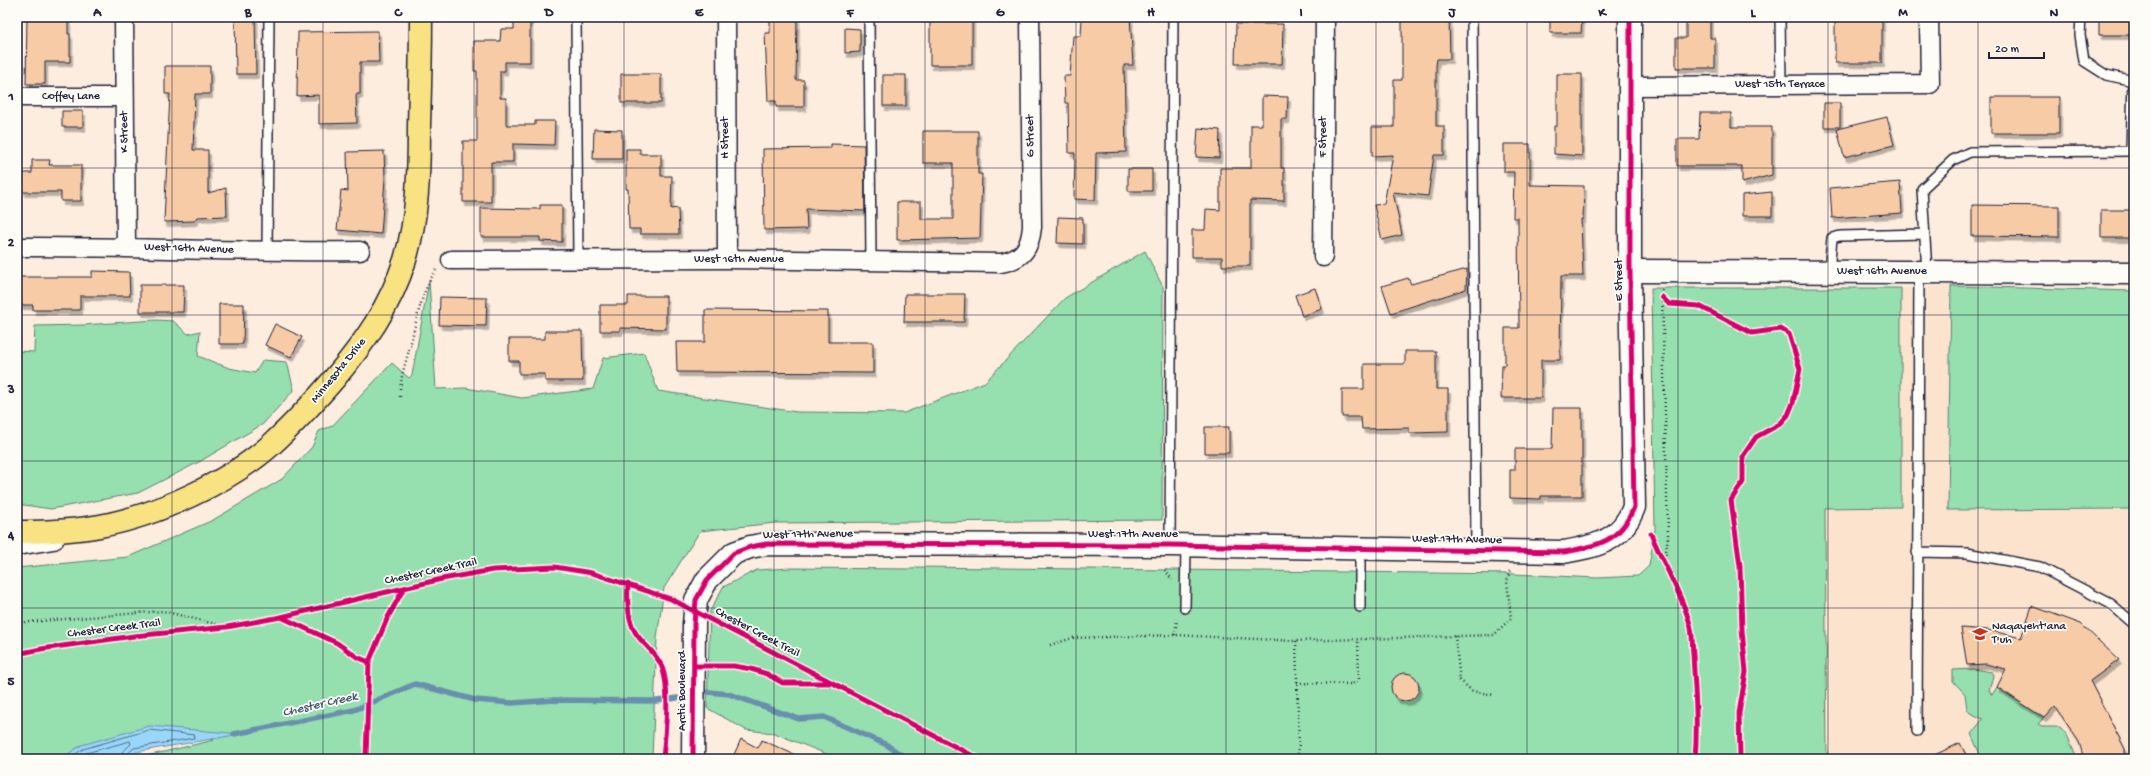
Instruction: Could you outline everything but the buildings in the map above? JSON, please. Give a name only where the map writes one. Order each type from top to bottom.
[{"type":"main road","name":"Minnesota Drive","points":[[17,532],[100,526],[136,516],[188,496],[220,481],[270,446],[316,401],[359,350],[390,301],[405,260],[415,217],[419,169],[421,17]]},
{"type":"main road","name":"E Street","points":[[1614,537],[1628,521],[1634,507],[1630,271],[1630,17]]},
{"type":"main road","name":"West 16th Avenue","points":[[1630,271],[2134,273]]},
{"type":"main road","points":[[17,544],[39,541],[100,526]]},
{"type":"main road","name":"West 17th Avenue","points":[[694,624],[696,600],[707,580],[734,553],[750,547],[766,544],[1178,545],[1564,552],[1593,547],[1614,537]]},
{"type":"main road","name":"Arctic Boulevard","points":[[693,759],[694,624]]},
{"type":"street","name":"K Street","points":[[124,17],[126,246]]},
{"type":"street","name":"H Street","points":[[726,17],[726,259]]},
{"type":"street","name":"G Street","points":[[1023,253],[1030,240],[1032,227],[1030,17]]},
{"type":"street","name":"F Street","points":[[1323,257],[1325,17]]},
{"type":"street","name":"West 15th Terrace","points":[[1631,86],[1930,84],[1929,17]]},
{"type":"street","name":"Coffey Lane","points":[[17,97],[124,97]]},
{"type":"street","name":"West 16th Avenue","points":[[17,246],[126,246],[268,252],[360,251]]},
{"type":"street","name":"West 16th Avenue","points":[[452,260],[726,259],[1001,263],[1014,261],[1023,253]]},
{"type":"lane","points":[[268,252],[269,17]]},
{"type":"lane","points":[[576,17],[578,260]]},
{"type":"lane","points":[[870,17],[871,261]]},
{"type":"lane","points":[[1174,17],[1178,545],[1185,608]]},
{"type":"lane","points":[[1472,17],[1476,550]]},
{"type":"lane","points":[[1780,17],[1781,85]]},
{"type":"lane","points":[[1917,731],[1917,552],[1925,234],[1922,189],[1953,160],[1970,152],[2133,151],[2134,81],[2106,75],[2084,61],[2080,35],[2081,17]]},
{"type":"lane","points":[[1830,272],[1832,238],[1840,236],[1925,234]]},
{"type":"lane","points":[[1360,548],[1360,607]]},
{"type":"lane","points":[[1917,552],[1967,553],[2040,567],[2112,604],[2134,624]]},
{"type":"path","points":[[400,397],[403,372],[426,285],[435,270],[452,260]]},
{"type":"path","points":[[1661,271],[1668,536],[1666,569]]},
{"type":"path","points":[[1662,298],[1669,304]]},
{"type":"path","points":[[1659,554],[1666,569]]},
{"type":"path","points":[[1050,645],[1073,638],[1175,636],[1296,641],[1494,635],[1511,618],[1507,581],[1512,565]]},
{"type":"path","points":[[17,623],[163,611],[227,627]]},
{"type":"path","points":[[211,629],[234,626]]},
{"type":"path","points":[[1455,636],[1460,680],[1472,691],[1494,695]]},
{"type":"path","points":[[1297,684],[1352,684],[1359,680],[1358,640]]},
{"type":"path","points":[[1296,641],[1299,747],[1297,759]]},
{"type":"shaded area","name":"Naqayeht'ana T'uh","points":[[1951,286],[1948,510],[2134,509],[2134,759],[1827,759],[1825,508],[1901,507],[1901,288]]},
{"type":"green space","points":[[1145,251],[1163,287],[1162,520],[775,523],[700,531],[664,588],[657,638],[652,759],[134,759],[214,740],[168,735],[82,745],[61,759],[17,759],[17,568],[128,557],[213,520],[282,479],[312,447],[319,431],[332,426],[392,363],[409,378],[412,375],[429,281],[436,389],[466,388],[522,398],[593,389],[603,358],[644,353],[658,391],[797,412],[904,413],[985,382],[1065,298]]},
{"type":"green space","points":[[1951,286],[2134,291],[2134,509],[1948,510]]},
{"type":"green space","points":[[1651,288],[1901,288],[1901,507],[1825,508],[1827,759],[839,759],[774,733],[746,730],[707,708],[710,611],[723,587],[757,570],[790,568],[914,569],[915,567],[1514,574],[1597,578],[1638,576],[1649,566],[1655,529]]},
{"type":"green space","points":[[156,320],[173,321],[188,334],[200,331],[198,356],[229,368],[255,373],[263,360],[287,362],[294,390],[263,424],[199,462],[138,493],[51,509],[17,504],[17,351],[34,352],[35,326],[83,325]]},
{"type":"green space","points":[[1973,669],[1992,672],[1993,676],[1989,690],[1992,695],[1997,687],[2044,718],[2038,724],[2044,727],[2060,727],[2067,735],[2077,759],[1982,759],[1971,734],[1983,719],[1970,713],[1967,709],[1965,694],[1953,681],[1953,670]]},
{"type":"water","points":[[149,726],[241,734],[136,752],[128,759],[60,759],[82,745]]},
{"type":"waterway","name":"Chester Creek","points":[[234,734],[354,710],[415,684],[475,700],[512,703],[554,700],[657,701],[677,698]]},
{"type":"waterway","name":"Chester Creek","points":[[708,692],[729,694],[799,719],[824,717],[887,745],[907,759]]},
{"type":"cycle path","points":[[693,759],[694,624],[696,600],[707,580],[734,553],[750,547],[766,544],[1170,545],[1564,552],[1598,544],[1615,535],[1629,518],[1634,507],[1630,271],[1630,17]]},
{"type":"cycle path","points":[[1662,297],[1669,304],[1699,306],[1752,333],[1781,329],[1789,334],[1800,369],[1793,403],[1788,415],[1780,424],[1756,437],[1743,456],[1743,482],[1731,500],[1740,566],[1742,630],[1746,672],[1739,713],[1740,756],[1742,759]]},
{"type":"cycle path","points":[[1651,534],[1677,589],[1691,628],[1696,707],[1695,759]]},
{"type":"cycle path","name":"Chester Creek Trail","points":[[17,654],[41,649],[134,636],[227,627],[281,617],[442,579],[493,570],[555,567],[592,573],[671,599],[979,759]]},
{"type":"cycle path","points":[[628,584],[629,617],[631,623],[637,635],[660,662],[665,677],[667,712],[663,759]]},
{"type":"cycle path","name":"Chester Creek Trail","points":[[366,759],[369,662],[387,619],[404,588]]},
{"type":"cycle path","points":[[281,617],[337,643],[357,657],[369,662]]},
{"type":"cycle path","points":[[694,666],[734,666],[751,669],[767,674],[783,683],[830,683]]},
{"type":"place","name":"Naqayeht'ana T'uh","points":[[1980,634]]}]
